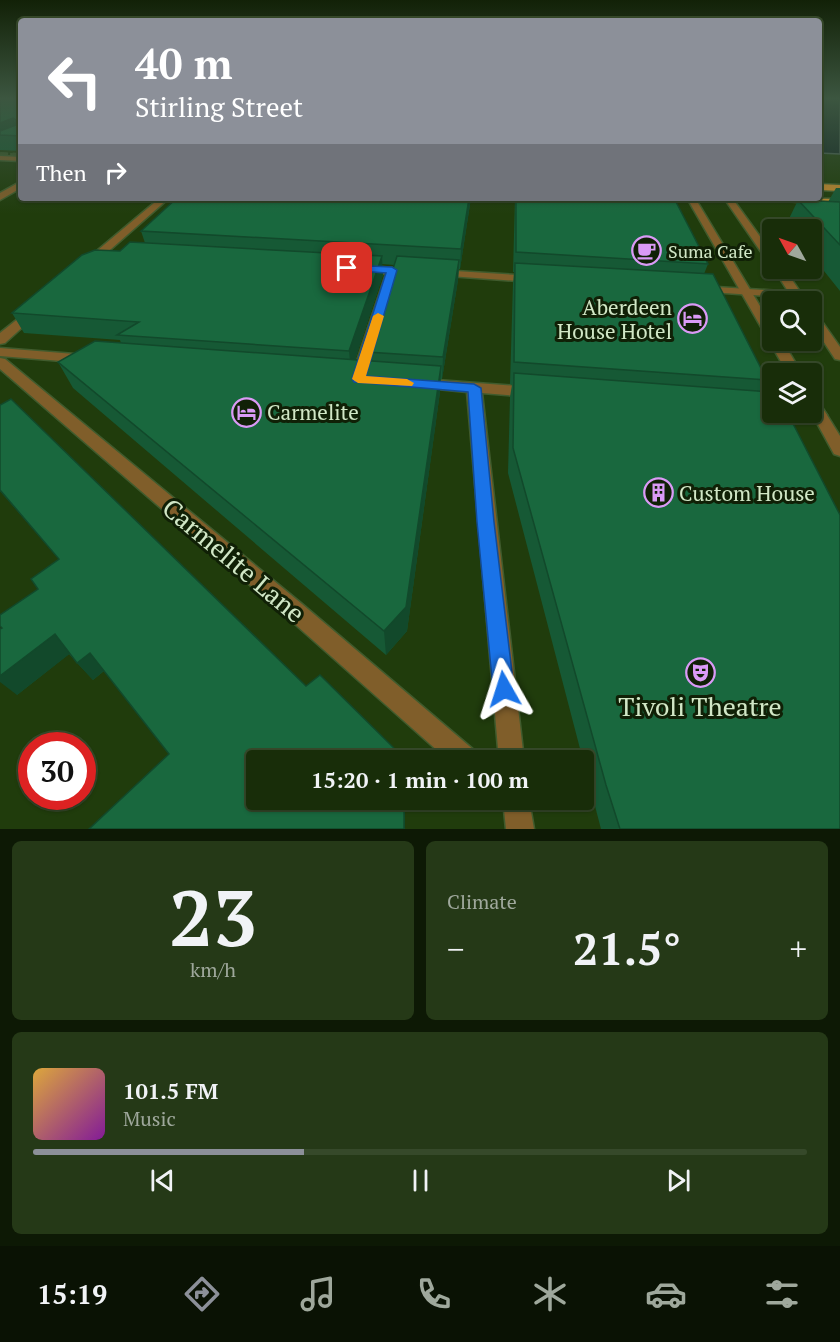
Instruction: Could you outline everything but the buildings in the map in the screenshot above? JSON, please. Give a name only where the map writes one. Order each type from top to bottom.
[{"type":"main road","points":[[822,188],[840,188]]},
{"type":"main road","points":[[822,201],[840,202]]},
{"type":"street","points":[[0,158],[18,159]]},
{"type":"street","points":[[0,197],[18,187]]},
{"type":"street","points":[[83,269],[107,254],[162,201]]},
{"type":"street","points":[[693,201],[762,319]]},
{"type":"street","points":[[730,201],[762,246]]},
{"type":"street","points":[[346,268],[549,280]]},
{"type":"street","points":[[339,378],[364,380],[392,270]]},
{"type":"street","points":[[688,288],[762,294]]},
{"type":"street","points":[[0,340],[47,300]]},
{"type":"street","points":[[822,330],[840,356]]},
{"type":"street","points":[[0,352],[103,360]]},
{"type":"street","name":"Carmelite Lane","points":[[0,362],[295,611],[455,750]]},
{"type":"street","points":[[405,383],[546,394]]},
{"type":"street","points":[[474,388],[511,750]]},
{"type":"street","points":[[822,420],[840,450]]},
{"type":"water","points":[[822,137],[840,137],[840,154],[822,153]]},
{"type":"tunnel","points":[[18,157],[0,156],[18,157]]},
{"type":"slow traffic","points":[[378,316],[358,379],[407,383]]},
{"type":"place","name":"Suma Cafe","points":[[647,251]]},
{"type":"place","name":"Aberdeen House Hotel","points":[[693,319]]},
{"type":"place","name":"Carmelite","points":[[246,412]]},
{"type":"place","name":"Custom House","points":[[658,493]]},
{"type":"place","name":"Tivoli Theatre","points":[[700,672]]},
{"type":"route","points":[[347,268],[392,270],[358,379],[474,388],[504,689]]}]
